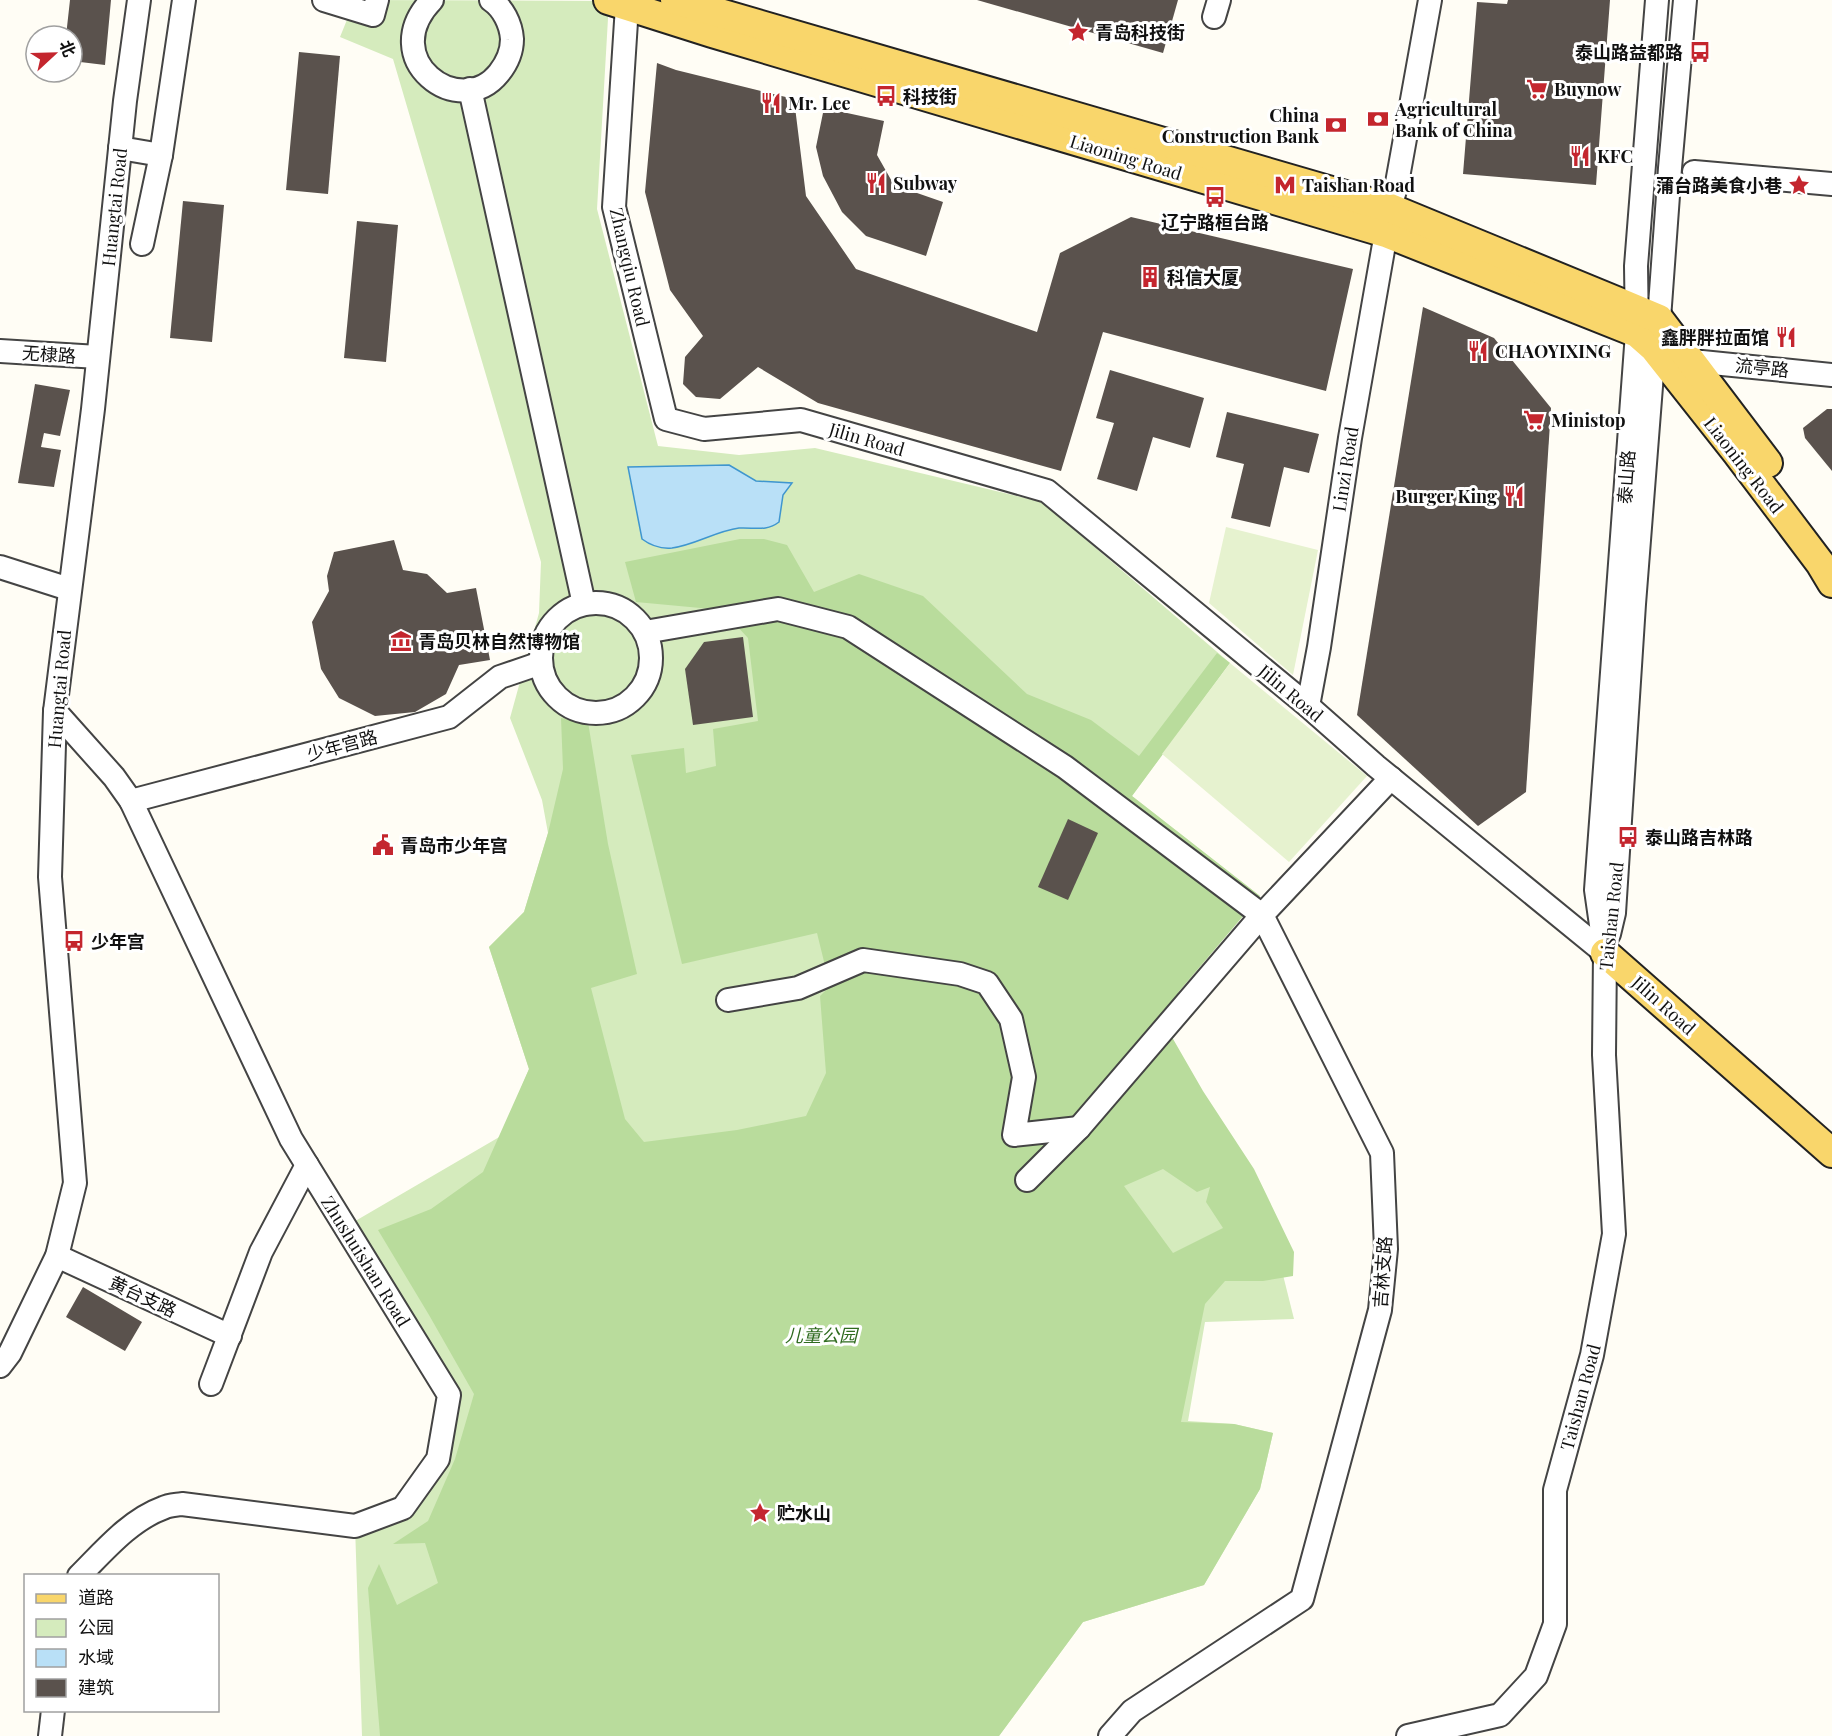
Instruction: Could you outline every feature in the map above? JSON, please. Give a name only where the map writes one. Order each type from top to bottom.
[{"type":"main road","name":"Liaoning Road","points":[[675,0],[1388,220],[1647,328],[1692,361],[1832,549]]},
{"type":"main road","name":"Liaoning Road","points":[[618,3],[712,33],[1388,220]]},
{"type":"main road","name":"Liaoning Road","points":[[1647,328],[1737,453],[1820,562],[1832,583]]},
{"type":"main road","name":"Jilin Road","points":[[1605,953],[1832,1153]]},
{"type":"street","name":"Huangtai Road","points":[[0,1366],[10,1353],[57,1256],[75,1183],[50,877],[55,711],[93,409],[120,148],[139,0]]},
{"type":"street","points":[[142,244],[161,154],[184,0]]},
{"type":"street","points":[[324,0],[373,15],[376,0]]},
{"type":"street","points":[[432,0],[421,11],[414,25],[412,41],[415,57],[423,71],[434,82],[448,88],[470,89],[481,87],[495,78],[506,65],[512,49],[512,32],[506,16],[491,0]]},
{"type":"street","name":"Linzi Road","points":[[1308,706],[1350,438],[1430,0]]},
{"type":"street","points":[[1647,328],[1636,266],[1656,0]]},
{"type":"street","name":"Taishan Road","points":[[1408,1736],[1500,1715],[1536,1676],[1555,1624],[1555,1490],[1592,1355],[1614,1234],[1604,1055],[1605,953],[1614,913],[1634,604],[1647,328],[1670,168],[1685,0]]},
{"type":"street","name":"Zhangqiu Road","points":[[618,3],[614,207],[666,418]]},
{"type":"street","points":[[470,89],[584,604]]},
{"type":"street","points":[[120,148],[161,154]]},
{"type":"street","points":[[1694,172],[1832,184]]},
{"type":"street","name":"无棣路","points":[[0,351],[98,357]]},
{"type":"street","name":"流亭路","points":[[1692,361],[1832,375]]},
{"type":"street","name":"Jilin Road","points":[[666,418],[704,429],[801,420],[1047,491],[1605,953]]},
{"type":"street","points":[[0,567],[69,589]]},
{"type":"street","points":[[602,603],[619,608],[634,618],[645,632],[651,649],[651,666],[646,684],[636,698],[621,708],[604,713],[586,713],[569,707],[555,696],[546,680],[541,663],[542,647],[557,619],[584,604],[602,603]]},
{"type":"street","points":[[645,632],[778,609],[848,627],[1065,767],[1262,915]]},
{"type":"street","name":"少年宫路","points":[[131,801],[449,717],[500,677],[541,663]]},
{"type":"street","name":"Zhushuishan Road","points":[[55,711],[114,777],[131,801],[291,1139],[449,1395],[438,1459],[403,1508],[356,1526],[182,1504],[164,1507],[138,1522],[114,1541],[81,1574]]},
{"type":"street","points":[[1027,1180],[1079,1128],[1262,915],[1391,778]]},
{"type":"street","name":"吉林支路","points":[[1110,1736],[1132,1711],[1302,1599],[1380,1310],[1386,1249],[1382,1153],[1262,915]]},
{"type":"street","points":[[728,1000],[798,988],[863,960],[960,974],[987,983],[1011,1019],[1024,1077],[1014,1135],[1079,1128]]},
{"type":"street","points":[[211,1384],[261,1252],[307,1165]]},
{"type":"street","name":"黄台支路","points":[[57,1256],[230,1336]]},
{"type":"street","points":[[50,1736],[52,1712]]},
{"type":"green space","name":"儿童公园","points":[[355,0],[609,1],[597,209],[658,446],[739,455],[815,448],[1042,502],[1230,663],[1132,796],[1260,896],[1151,1025],[1267,1211],[1294,1319],[1205,1322],[1188,1421],[1234,1424],[1273,1433],[1260,1489],[1204,1585],[1083,1622],[999,1736],[362,1736],[355,1526],[403,1508],[438,1459],[449,1395],[345,1227],[501,1136],[529,1069],[489,947],[524,912],[548,833],[542,800],[510,718],[539,613],[541,562],[393,59],[340,37]]},
{"type":"green space","points":[[1226,527],[1318,550],[1293,675],[1209,603]]},
{"type":"green space","name":"儿童公园","points":[[740,539],[764,539],[787,545],[814,592],[859,574],[923,596],[1027,694],[1091,720],[1139,756],[1217,653],[1230,663],[1132,796],[1260,896],[1179,991],[1165,1025],[1203,1091],[1254,1169],[1294,1252],[1293,1276],[1263,1281],[1225,1281],[1205,1304],[1181,1422],[1234,1424],[1273,1433],[1260,1489],[1204,1585],[1083,1622],[999,1736],[380,1736],[368,1588],[379,1564],[397,1605],[438,1583],[425,1543],[393,1544],[428,1521],[455,1459],[474,1394],[378,1230],[431,1209],[483,1172],[529,1069],[489,947],[524,912],[548,833],[563,769],[561,718],[588,722],[608,844],[637,974],[591,988],[625,1119],[644,1142],[737,1130],[806,1116],[826,1073],[820,996],[830,986],[817,933],[682,964],[631,755],[684,748],[686,773],[716,766],[713,729],[758,721],[748,638],[722,610],[636,602],[625,562]],"holes":[[[1163,1169],[1197,1192],[1210,1187],[1206,1202],[1223,1228],[1173,1253],[1124,1186]]]},
{"type":"green space","points":[[1230,663],[1367,776],[1289,862],[1162,754]]},
{"type":"water","points":[[729,465],[756,481],[792,483],[783,495],[779,522],[765,528],[730,530],[672,548],[656,546],[642,539],[628,467]]},
{"type":"building","points":[[70,0],[111,0],[105,65],[84,62],[84,24],[67,24]]},
{"type":"building","points":[[977,0],[1178,0],[1163,53]]},
{"type":"building","name":"Buynow","points":[[1508,0],[1610,0],[1596,185],[1463,174],[1477,2],[1507,4]]},
{"type":"building","points":[[299,52],[340,56],[328,194],[286,190]]},
{"type":"building","points":[[657,63],[676,70],[794,99],[806,196],[856,269],[1037,332],[1060,253],[1131,217],[1353,269],[1326,391],[1103,332],[1061,471],[818,403],[758,367],[720,399],[696,397],[683,384],[685,357],[703,336],[670,290],[645,192]]},
{"type":"building","points":[[824,108],[884,121],[877,155],[894,185],[943,202],[926,256],[866,236],[842,212],[823,176],[816,147]]},
{"type":"building","points":[[183,201],[224,205],[212,342],[170,338]]},
{"type":"building","points":[[357,221],[398,225],[386,362],[344,358]]},
{"type":"building","points":[[1423,307],[1494,338],[1551,408],[1526,792],[1478,826],[1357,715]]},
{"type":"building","points":[[1110,370],[1204,398],[1190,448],[1153,437],[1137,491],[1097,479],[1114,423],[1096,418]]},
{"type":"building","points":[[35,384],[70,390],[60,436],[44,433],[41,447],[61,450],[54,487],[18,483]]},
{"type":"building","points":[[1827,409],[1832,409],[1832,471],[1805,438],[1803,428]]},
{"type":"building","points":[[1227,412],[1319,434],[1309,473],[1284,467],[1270,527],[1231,518],[1244,464],[1216,457]]},
{"type":"building","name":"青岛贝林自然博物馆","points":[[394,540],[403,570],[427,574],[447,593],[476,588],[490,660],[459,665],[446,694],[415,712],[375,716],[339,698],[321,669],[312,622],[329,591],[327,576],[334,552]]},
{"type":"building","points":[[743,637],[753,717],[693,725],[685,669],[704,642]]},
{"type":"building","points":[[1068,819],[1098,833],[1068,900],[1038,887]]},
{"type":"building","points":[[83,1287],[142,1322],[125,1351],[66,1317]]},
{"type":"place","name":"青岛科技街","points":[[1078,32]]},
{"type":"place","name":"泰山路益都路","points":[[1700,52]]},
{"type":"place","name":"Buynow","points":[[1537,89]]},
{"type":"place","name":"科技街","points":[[886,96]]},
{"type":"place","name":"Mr. Lee","points":[[771,103]]},
{"type":"place","name":"Agricultural Bank of China","points":[[1378,119]]},
{"type":"place","name":"China Construction Bank","points":[[1336,125]]},
{"type":"place","name":"KFC","points":[[1580,156]]},
{"type":"place","name":"Subway","points":[[876,183]]},
{"type":"place","name":"Taishan Road","points":[[1285,185]]},
{"type":"place","name":"蒲台路美食小巷","points":[[1799,185]]},
{"type":"place","name":"辽宁路桓台路","points":[[1215,197]]},
{"type":"place","name":"科信大厦","points":[[1150,277]]},
{"type":"place","name":"鑫胖胖拉面馆","points":[[1786,337]]},
{"type":"place","name":"CHAOYIXING","points":[[1478,351]]},
{"type":"place","name":"Ministop","points":[[1534,420]]},
{"type":"place","name":"Burger King","points":[[1514,496]]},
{"type":"place","name":"青岛贝林自然博物馆","points":[[401,641]]},
{"type":"place","name":"泰山路吉林路","points":[[1628,837]]},
{"type":"place","name":"青岛市少年宫","points":[[383,845]]},
{"type":"place","name":"少年宫","points":[[74,941]]},
{"type":"place","name":"贮水山","points":[[760,1513]]}]
